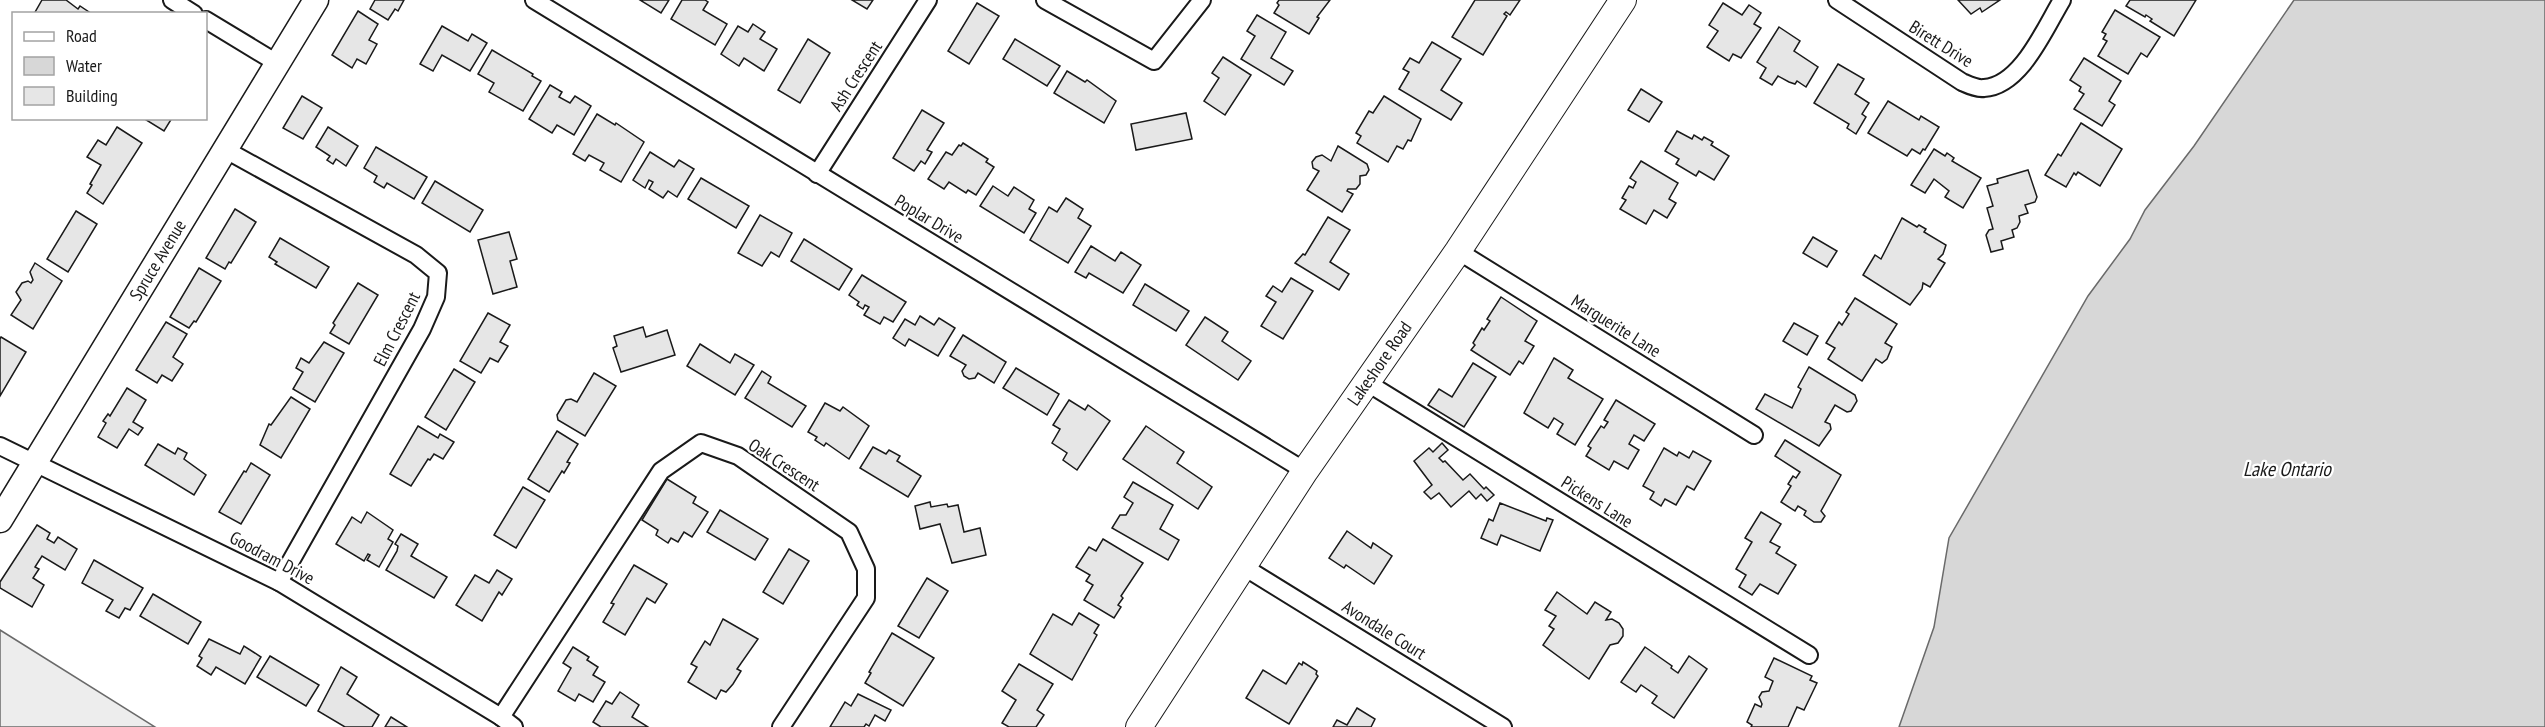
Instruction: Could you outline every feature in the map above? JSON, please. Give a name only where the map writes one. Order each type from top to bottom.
[{"type":"main road","name":"Lakeshore Road","points":[[1139,727],[1305,471],[1458,251],[1623,0]]},
{"type":"street","points":[[172,0],[191,12]]},
{"type":"street","name":"Spruce Avenue","points":[[0,520],[316,0]]},
{"type":"street","name":"Poplar Drive","points":[[534,0],[1305,471]]},
{"type":"street","name":"Ash Crescent","points":[[817,174],[928,0]]},
{"type":"street","points":[[1045,0],[1154,61],[1202,0]]},
{"type":"street","name":"Birett Drive","points":[[1837,0],[1962,82],[1982,89],[2001,85],[2024,63],[2062,0]]},
{"type":"street","points":[[207,21],[277,63]]},
{"type":"street","name":"Elm Crescent","points":[[226,150],[416,255],[438,273],[436,297],[422,328],[279,582]]},
{"type":"street","name":"Marguerite Lane","points":[[1458,251],[1754,435]]},
{"type":"street","name":"Pickens Lane","points":[[1366,382],[1809,655]]},
{"type":"street","name":"Oak Crescent","points":[[507,722],[661,471],[701,443],[738,456],[849,532],[866,569],[866,598],[781,727]]},
{"type":"street","name":"Goodram Drive","points":[[0,446],[279,582],[507,722]]},
{"type":"street","name":"Avondale Court","points":[[1244,567],[1503,727]]},
{"type":"shaded area","points":[[0,630],[155,727],[0,727]]},
{"type":"water","name":"Lake Ontario","points":[[2294,0],[2545,0],[2545,727],[1899,727],[1934,627],[1949,538],[2088,296],[2130,239],[2145,210],[2194,146]]},
{"type":"building","points":[[42,0],[66,0],[78,9],[80,6],[89,12],[35,12]]},
{"type":"building","points":[[375,0],[404,0],[398,11],[395,9],[388,20],[370,9]]},
{"type":"building","points":[[640,0],[669,0],[661,13]]},
{"type":"building","points":[[682,0],[705,0],[708,2],[703,10],[727,24],[715,45],[671,19]]},
{"type":"building","points":[[852,0],[873,0],[867,9]]},
{"type":"building","points":[[1279,0],[1330,0],[1317,17],[1319,18],[1309,34],[1274,13]]},
{"type":"building","points":[[1475,0],[1520,0],[1510,15],[1506,12],[1504,14],[1507,16],[1483,55],[1452,37]]},
{"type":"building","points":[[1958,0],[2000,0],[1982,12],[1980,8],[1971,14]]},
{"type":"building","points":[[2130,0],[2196,0],[2174,36],[2150,21],[2152,19],[2146,15],[2145,17],[2126,6]]},
{"type":"building","points":[[977,3],[999,16],[969,64],[948,51]]},
{"type":"building","points":[[1723,3],[1742,15],[1749,5],[1761,13],[1754,24],[1761,28],[1741,58],[1733,54],[1729,61],[1707,47],[1718,31],[1709,25]]},
{"type":"building","points":[[2115,10],[2160,37],[2147,57],[2141,53],[2128,74],[2098,56],[2107,41],[2103,39],[2106,34],[2102,32]]},
{"type":"building","points":[[358,11],[378,24],[369,40],[377,44],[366,64],[357,59],[352,68],[332,55]]},
{"type":"building","points":[[1257,15],[1286,32],[1271,58],[1293,71],[1284,85],[1241,59],[1255,36],[1247,31]]},
{"type":"building","points":[[753,24],[765,32],[760,39],[777,49],[764,71],[744,58],[739,66],[721,54],[738,26],[748,32]]},
{"type":"building","points":[[442,26],[468,41],[472,34],[487,43],[470,71],[442,55],[433,71],[420,64]]},
{"type":"building","points":[[1779,27],[1800,41],[1794,51],[1818,67],[1806,87],[1797,81],[1795,84],[1778,76],[1772,85],[1760,78],[1766,68],[1757,62]]},
{"type":"building","points":[[808,39],[830,53],[800,103],[778,90]]},
{"type":"building","points":[[1015,39],[1060,66],[1047,86],[1003,59]]},
{"type":"building","points":[[1432,42],[1461,59],[1441,90],[1462,103],[1451,120],[1399,89],[1409,72],[1403,69],[1410,58],[1419,63]]},
{"type":"building","points":[[492,50],[541,81],[523,111],[489,92],[494,83],[478,74]]},
{"type":"building","points":[[1223,57],[1251,75],[1225,115],[1204,101],[1219,78],[1212,73]]},
{"type":"building","points":[[2084,58],[2121,81],[2109,101],[2115,105],[2102,126],[2074,109],[2084,94],[2079,91],[2081,87],[2070,80]]},
{"type":"building","points":[[1838,64],[1864,79],[1855,94],[1869,103],[1862,114],[1866,117],[1856,134],[1847,128],[1849,124],[1814,103]]},
{"type":"building","points":[[1067,71],[1085,82],[1087,80],[1116,101],[1104,123],[1054,93]]},
{"type":"building","points":[[550,85],[562,92],[559,97],[570,103],[575,96],[591,106],[574,135],[557,125],[552,133],[529,119]]},
{"type":"building","points":[[1641,89],[1662,102],[1649,122],[1628,110]]},
{"type":"building","points":[[302,96],[322,108],[303,139],[283,128]]},
{"type":"building","points":[[1384,96],[1421,119],[1411,141],[1408,140],[1403,149],[1397,146],[1388,162],[1357,143],[1361,136],[1356,133],[1369,111],[1373,113]]},
{"type":"building","points":[[1888,101],[1919,120],[1921,116],[1939,127],[1920,154],[1912,149],[1907,156],[1868,133]]},
{"type":"building","points":[[922,110],[944,123],[927,150],[932,152],[925,164],[921,161],[914,171],[893,158]]},
{"type":"building","points":[[1186,113],[1192,139],[1136,150],[1131,124]]},
{"type":"building","points":[[597,114],[615,125],[616,123],[644,142],[621,182],[600,170],[604,163],[589,155],[585,161],[573,154]]},
{"type":"building","points":[[146,120],[171,120],[164,131]]},
{"type":"building","points":[[2081,123],[2122,149],[2100,186],[2078,172],[2076,175],[2074,173],[2066,187],[2045,175],[2058,154],[2061,156]]},
{"type":"building","points":[[117,127],[142,143],[103,204],[87,193],[101,165],[87,157],[98,140],[106,145]]},
{"type":"building","points":[[328,127],[358,146],[346,166],[336,159],[333,164],[327,160],[330,156],[316,147]]},
{"type":"building","points":[[1677,131],[1692,139],[1694,135],[1702,140],[1704,137],[1713,142],[1711,145],[1729,156],[1714,180],[1699,171],[1696,176],[1676,164],[1679,159],[1665,151]]},
{"type":"building","points":[[963,143],[988,159],[986,162],[994,167],[976,195],[968,190],[966,193],[949,182],[944,189],[928,179],[946,152],[952,155]]},
{"type":"building","points":[[1338,146],[1367,164],[1369,170],[1366,175],[1360,176],[1360,184],[1356,189],[1348,189],[1347,191],[1353,194],[1342,212],[1307,190],[1319,171],[1313,168],[1312,162],[1316,157],[1322,155],[1331,161]]},
{"type":"building","points":[[376,147],[427,177],[414,199],[387,183],[384,188],[374,182],[377,176],[364,168]]},
{"type":"building","points":[[1934,149],[1945,156],[1947,153],[1954,158],[1952,161],[1981,178],[1963,208],[1945,197],[1949,191],[1934,179],[1925,193],[1911,185]]},
{"type":"building","points":[[650,152],[674,167],[679,160],[694,169],[677,197],[668,191],[663,198],[649,189],[653,182],[649,180],[645,188],[633,180]]},
{"type":"building","points":[[1641,161],[1678,183],[1669,199],[1676,203],[1667,218],[1654,210],[1646,224],[1620,209],[1626,200],[1622,198],[1629,186],[1633,188],[1636,182],[1630,178]]},
{"type":"building","points":[[2028,170],[2037,197],[2035,202],[2025,205],[2028,213],[2019,216],[2020,222],[2017,228],[2012,230],[2014,237],[2001,241],[2003,249],[1991,252],[1986,235],[1989,230],[1993,229],[1987,208],[1993,206],[1987,186],[1998,183],[1997,179]]},
{"type":"building","points":[[701,178],[749,206],[736,228],[688,199]]},
{"type":"building","points":[[435,181],[483,210],[470,232],[422,203]]},
{"type":"building","points":[[993,186],[1008,196],[1014,187],[1034,200],[1029,209],[1036,213],[1024,233],[980,206]]},
{"type":"building","points":[[1066,198],[1083,209],[1078,218],[1091,226],[1068,263],[1030,240],[1049,207],[1057,212]]},
{"type":"building","points":[[235,209],[256,222],[225,269],[206,258]]},
{"type":"building","points":[[76,211],[97,224],[68,272],[47,259]]},
{"type":"building","points":[[760,215],[792,233],[779,257],[771,252],[762,266],[738,253]]},
{"type":"building","points":[[1328,217],[1350,230],[1330,262],[1349,274],[1339,290],[1295,263],[1303,254],[1305,255]]},
{"type":"building","points":[[1902,218],[1917,227],[1919,225],[1926,229],[1924,232],[1946,245],[1943,254],[1938,259],[1945,263],[1930,287],[1923,283],[1922,289],[1910,305],[1863,275],[1875,255],[1881,259]]},
{"type":"building","points":[[509,232],[517,259],[510,261],[517,287],[493,294],[478,240]]},
{"type":"building","points":[[1813,237],[1837,251],[1827,267],[1803,253]]},
{"type":"building","points":[[280,238],[329,267],[316,288],[275,264],[277,262],[269,257]]},
{"type":"building","points":[[804,239],[852,269],[839,290],[791,261]]},
{"type":"building","points":[[1091,246],[1115,261],[1121,252],[1141,265],[1123,293],[1089,273],[1086,278],[1075,272]]},
{"type":"building","points":[[35,263],[62,281],[33,329],[11,315],[21,300],[16,292],[22,283],[28,281],[31,283],[33,280],[30,272]]},
{"type":"building","points":[[199,268],[221,281],[196,322],[194,321],[189,328],[170,317]]},
{"type":"building","points":[[862,275],[906,302],[893,322],[884,317],[880,324],[864,315],[869,307],[865,305],[863,309],[857,305],[859,302],[849,295]]},
{"type":"building","points":[[1291,278],[1313,291],[1283,339],[1261,326],[1276,302],[1266,296],[1273,286],[1282,292]]},
{"type":"building","points":[[358,283],[378,295],[349,344],[330,333],[335,325],[333,323]]},
{"type":"building","points":[[1145,284],[1189,311],[1176,331],[1133,305]]},
{"type":"building","points":[[1501,297],[1537,321],[1525,341],[1534,346],[1523,364],[1519,361],[1510,375],[1471,350],[1482,328],[1484,330],[1490,321],[1487,319]]},
{"type":"building","points":[[1855,298],[1897,324],[1885,343],[1892,347],[1887,359],[1882,363],[1876,359],[1862,381],[1828,359],[1835,348],[1826,343],[1839,322],[1842,325],[1849,314],[1846,312]]},
{"type":"building","points":[[488,313],[510,325],[500,342],[508,346],[498,362],[490,358],[481,373],[460,361]]},
{"type":"building","points":[[920,316],[934,325],[939,318],[955,328],[938,356],[909,339],[905,346],[893,338],[905,319],[915,325]]},
{"type":"building","points":[[1205,317],[1228,332],[1222,341],[1251,361],[1238,380],[1186,345]]},
{"type":"building","points":[[166,322],[187,334],[173,357],[183,364],[172,381],[162,375],[157,383],[136,370]]},
{"type":"building","points":[[1794,323],[1818,336],[1807,355],[1783,341]]},
{"type":"building","points":[[643,327],[646,337],[667,330],[675,355],[621,372],[613,348],[617,346],[614,336]]},
{"type":"building","points":[[963,335],[1006,362],[994,383],[978,373],[975,378],[969,379],[964,376],[962,371],[966,365],[950,356]]},
{"type":"building","points":[[1,337],[26,352],[0,396],[0,339]]},
{"type":"building","points":[[324,342],[344,353],[315,402],[293,389],[303,372],[296,368],[301,358],[309,363]]},
{"type":"building","points":[[700,344],[730,363],[735,354],[754,365],[735,395],[687,366]]},
{"type":"building","points":[[1554,358],[1573,370],[1568,378],[1603,399],[1575,445],[1557,434],[1563,424],[1554,418],[1548,428],[1524,413]]},
{"type":"building","points":[[1473,363],[1496,377],[1464,427],[1428,405],[1439,389],[1452,397]]},
{"type":"building","points":[[1809,367],[1855,395],[1857,401],[1851,411],[1847,412],[1835,405],[1825,422],[1830,424],[1831,429],[1819,446],[1756,409],[1765,394],[1792,408],[1801,389],[1798,387]]},
{"type":"building","points":[[1016,368],[1059,394],[1047,415],[1003,388]]},
{"type":"building","points":[[454,369],[475,382],[446,430],[425,417]]},
{"type":"building","points":[[762,371],[771,377],[768,383],[806,406],[792,427],[745,398]]},
{"type":"building","points":[[594,373],[616,386],[585,436],[558,420],[557,415],[566,400],[571,399],[577,402]]},
{"type":"building","points":[[127,388],[146,400],[133,422],[143,428],[138,435],[129,429],[117,448],[98,437],[106,423],[103,421],[108,414],[110,416]]},
{"type":"building","points":[[291,397],[310,409],[281,458],[260,445],[269,424],[271,425]]},
{"type":"building","points":[[1069,400],[1085,410],[1088,405],[1110,421],[1077,470],[1063,460],[1067,453],[1052,443],[1060,429],[1053,425]]},
{"type":"building","points":[[1616,400],[1655,424],[1644,441],[1634,435],[1629,444],[1639,450],[1628,469],[1614,461],[1609,470],[1586,456],[1591,448],[1588,446],[1601,426],[1604,428],[1608,422],[1604,420]]},
{"type":"building","points":[[825,403],[840,411],[843,407],[869,426],[849,459],[826,443],[824,446],[815,440],[817,437],[808,432]]},
{"type":"building","points":[[418,426],[438,438],[440,434],[454,442],[443,459],[434,454],[430,460],[428,459],[411,486],[390,474]]},
{"type":"building","points":[[1146,426],[1184,452],[1177,463],[1212,487],[1198,509],[1123,459]]},
{"type":"building","points":[[557,431],[578,444],[567,462],[570,463],[564,473],[562,471],[549,492],[528,479]]},
{"type":"building","points":[[1785,440],[1841,475],[1821,511],[1825,516],[1821,522],[1814,522],[1804,515],[1806,511],[1798,506],[1795,511],[1781,502],[1791,486],[1788,484],[1793,476],[1796,478],[1800,472],[1775,456]]},
{"type":"building","points":[[1442,443],[1448,450],[1439,458],[1443,462],[1445,461],[1463,480],[1470,474],[1484,489],[1486,487],[1494,495],[1487,501],[1481,494],[1476,499],[1469,491],[1451,507],[1439,493],[1431,499],[1424,492],[1432,485],[1414,461],[1429,448],[1433,452]]},
{"type":"building","points":[[158,444],[175,454],[178,448],[187,453],[184,459],[206,475],[194,495],[145,465]]},
{"type":"building","points":[[873,447],[886,454],[889,450],[900,456],[897,461],[921,476],[908,497],[860,468]]},
{"type":"building","points":[[1664,448],[1677,456],[1679,452],[1689,458],[1693,451],[1711,461],[1694,490],[1687,486],[1676,505],[1665,499],[1661,506],[1650,499],[1654,492],[1643,486]]},
{"type":"building","points":[[251,463],[270,475],[241,524],[219,512]]},
{"type":"building","points":[[667,479],[696,497],[693,503],[708,512],[692,537],[684,532],[678,542],[671,538],[668,543],[656,535],[658,530],[642,520]]},
{"type":"building","points":[[1133,482],[1173,505],[1160,529],[1179,540],[1168,560],[1112,528],[1120,515],[1126,515],[1133,503],[1124,497]]},
{"type":"building","points":[[523,487],[545,500],[516,548],[494,535]]},
{"type":"building","points":[[930,502],[931,507],[947,504],[948,507],[958,505],[964,532],[980,528],[986,555],[952,563],[940,524],[920,529],[915,506]]},
{"type":"building","points":[[1500,503],[1546,521],[1547,518],[1553,520],[1540,551],[1501,535],[1497,545],[1481,538],[1489,519],[1493,521]]},
{"type":"building","points":[[720,510],[768,539],[755,560],[707,532]]},
{"type":"building","points":[[367,512],[393,530],[388,539],[393,542],[379,567],[367,560],[370,555],[368,554],[364,561],[336,544],[352,517],[361,523]]},
{"type":"building","points":[[1761,512],[1781,524],[1770,542],[1780,547],[1776,553],[1796,565],[1778,594],[1760,584],[1752,595],[1739,587],[1746,575],[1736,569],[1752,542],[1745,538]]},
{"type":"building","points":[[37,525],[50,533],[47,539],[54,543],[58,537],[77,549],[65,570],[42,556],[35,567],[39,569],[33,578],[44,585],[32,607],[0,588],[0,582]]},
{"type":"building","points":[[1347,531],[1371,548],[1373,543],[1392,556],[1374,584],[1346,565],[1344,568],[1329,558]]},
{"type":"building","points":[[401,534],[418,544],[411,556],[447,577],[434,598],[386,570],[397,551],[398,546],[395,544]]},
{"type":"building","points":[[1103,539],[1143,563],[1121,596],[1123,598],[1118,605],[1121,607],[1114,618],[1084,600],[1093,585],[1086,581],[1090,575],[1076,567],[1089,547],[1096,551]]},
{"type":"building","points":[[789,549],[809,561],[783,604],[763,592]]},
{"type":"building","points":[[94,560],[143,588],[130,610],[125,608],[119,618],[106,611],[113,600],[82,583]]},
{"type":"building","points":[[634,565],[667,584],[655,603],[647,598],[625,635],[603,622],[614,604],[611,603]]},
{"type":"building","points":[[497,570],[512,579],[502,595],[499,592],[482,621],[456,605],[475,575],[489,583]]},
{"type":"building","points":[[927,578],[948,591],[919,638],[898,626]]},
{"type":"building","points":[[1557,592],[1587,614],[1595,602],[1611,612],[1606,620],[1612,619],[1623,629],[1623,636],[1618,643],[1610,645],[1589,679],[1543,645],[1554,629],[1549,626],[1556,616],[1545,610]]},
{"type":"building","points":[[153,594],[201,622],[188,644],[140,616]]},
{"type":"building","points":[[1079,613],[1099,625],[1094,633],[1097,635],[1072,680],[1030,654],[1053,614],[1072,625]]},
{"type":"building","points":[[723,619],[758,639],[737,669],[741,671],[733,684],[726,692],[721,690],[716,699],[688,682],[697,667],[691,664],[705,641],[710,645]]},
{"type":"building","points":[[892,633],[934,658],[903,706],[865,683]]},
{"type":"building","points":[[209,639],[240,654],[244,646],[261,657],[245,684],[216,667],[211,675],[197,666],[202,658],[199,656]]},
{"type":"building","points":[[573,647],[589,657],[587,660],[598,667],[593,675],[605,682],[593,702],[579,694],[575,701],[558,691],[571,668],[563,663]]},
{"type":"building","points":[[1645,647],[1678,673],[1689,656],[1707,669],[1674,718],[1652,703],[1657,696],[1641,685],[1636,692],[1621,682]]},
{"type":"building","points":[[270,656],[319,685],[306,706],[257,677]]},
{"type":"building","points":[[1774,658],[1812,676],[1810,680],[1817,683],[1804,710],[1797,707],[1788,727],[1751,727],[1752,725],[1747,722],[1755,704],[1761,707],[1759,697],[1762,692],[1769,691],[1773,681],[1765,677]]},
{"type":"building","points":[[1303,662],[1317,671],[1318,676],[1289,724],[1246,698],[1263,670],[1286,684],[1299,663],[1302,665]]},
{"type":"building","points":[[1019,664],[1053,684],[1037,710],[1044,715],[1036,727],[1009,727],[1002,723],[1016,700],[1002,691]]},
{"type":"building","points":[[341,667],[357,677],[347,694],[379,715],[372,727],[345,727],[318,711]]},
{"type":"building","points":[[620,692],[639,705],[632,717],[648,727],[601,727],[593,722],[606,701],[612,704]]},
{"type":"building","points":[[858,694],[891,710],[885,721],[875,715],[869,726],[866,724],[864,727],[830,727],[845,702],[851,706]]},
{"type":"building","points":[[1357,708],[1375,719],[1371,727],[1333,727],[1337,720],[1347,725]]},
{"type":"building","points":[[391,717],[407,727],[385,727]]}]
